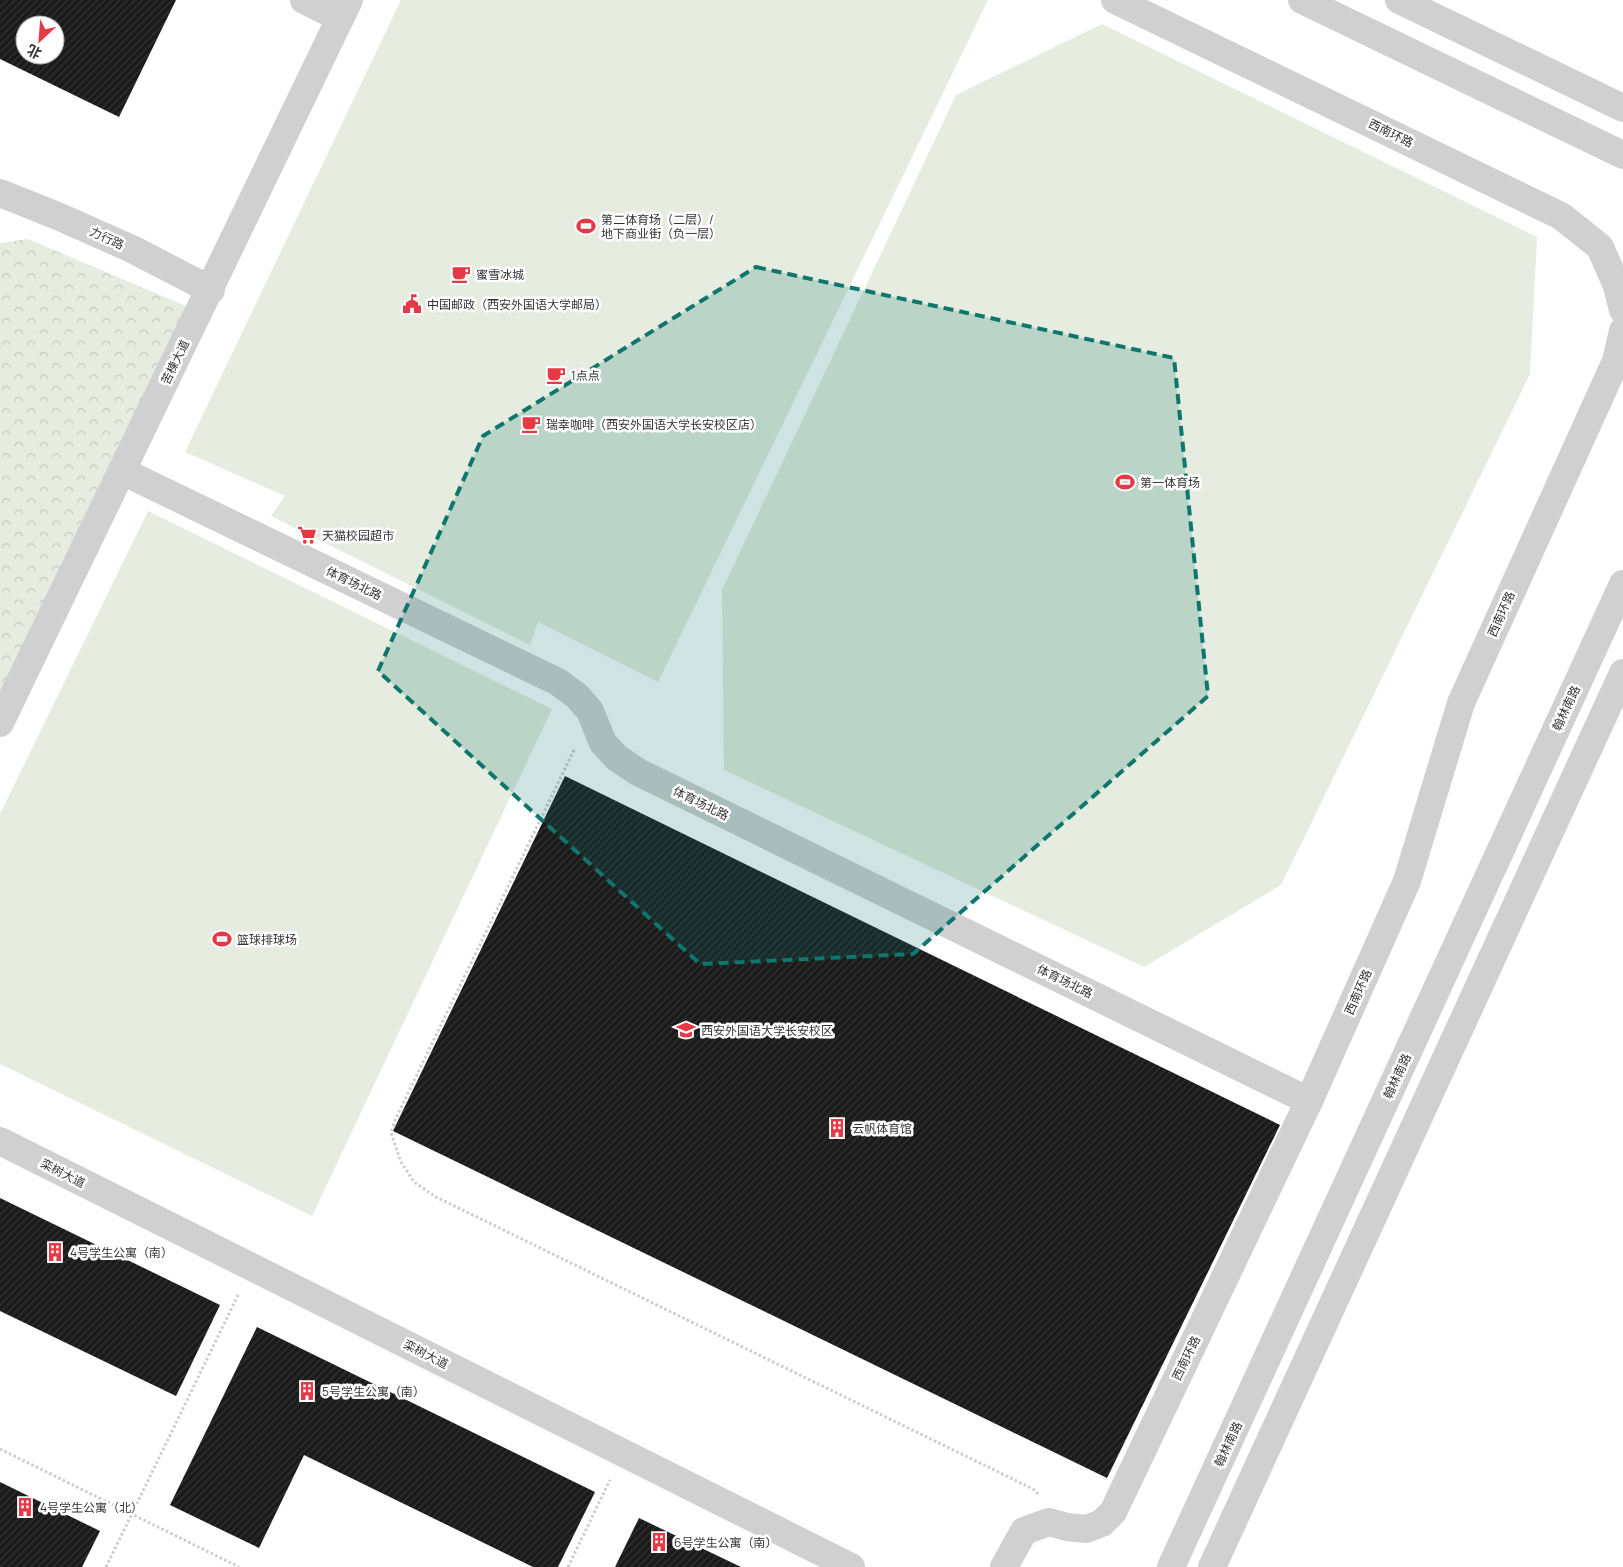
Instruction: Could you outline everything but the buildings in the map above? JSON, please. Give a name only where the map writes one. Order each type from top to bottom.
[{"type":"street","points":[[304,0],[345,9]]},
{"type":"street","name":"西南环路","points":[[1116,0],[1561,216],[1600,248],[1617,286],[1623,310]]},
{"type":"street","points":[[1302,0],[1623,154]]},
{"type":"street","points":[[1400,0],[1623,108]]},
{"type":"street","name":"苦楝大道","points":[[0,723],[345,9]]},
{"type":"street","name":"力行路","points":[[0,193],[114,241],[210,290]]},
{"type":"street","name":"西南环路","points":[[1049,1522],[1067,1527],[1086,1529],[1102,1523],[1113,1512],[1309,1100],[1407,881],[1461,703],[1616,361],[1623,331]]},
{"type":"street","name":"体育场北路","points":[[122,471],[558,682],[577,696],[590,711],[603,743],[617,758],[638,772],[1309,1100]]},
{"type":"street","name":"翰林南路","points":[[1171,1567],[1623,584]]},
{"type":"street","points":[[1212,1567],[1623,673]]},
{"type":"street","name":"栾树大道","points":[[0,1141],[851,1567]]},
{"type":"street","points":[[1004,1567],[1024,1531],[1049,1522]]},
{"type":"path","points":[[597,730],[587,734],[580,740],[574,751],[395,1120],[391,1133],[401,1162],[414,1182],[436,1197],[1033,1489],[1044,1500],[1050,1512],[1049,1522]]},
{"type":"path","points":[[106,1567],[252,1267]]},
{"type":"path","points":[[0,1448],[239,1567]]},
{"type":"path","points":[[568,1567],[623,1453]]},
{"type":"highlighted area","points":[[756,267],[1174,358],[1208,696],[913,954],[700,964],[378,671],[483,436]]},
{"type":"green space","name":"第二体育场（二层）/ 地下商业街（负一层）","points":[[401,0],[988,0],[658,682],[538,622],[530,645],[271,516],[285,496],[185,452]]},
{"type":"green space","name":"第一体育场","points":[[1102,24],[1537,237],[1530,374],[1281,885],[1144,967],[724,770],[722,590],[956,95]]},
{"type":"green space","points":[[28,239],[200,312],[0,712],[0,243]]},
{"type":"green space","name":"篮球排球场","points":[[148,511],[552,709],[312,1216],[0,1064],[0,814]]},
{"type":"place","name":"第二体育场（二层）/ 地下商业街（负一层）","points":[[586,226]]},
{"type":"place","name":"蜜雪冰城","points":[[461,274]]},
{"type":"place","name":"中国邮政（西安外国语大学邮局）","points":[[412,304]]},
{"type":"place","name":"1点点","points":[[556,375]]},
{"type":"place","name":"瑞幸咖啡（西安外国语大学长安校区店）","points":[[531,424]]},
{"type":"place","name":"第一体育场","points":[[1125,482]]},
{"type":"place","name":"天猫校园超市","points":[[307,535]]},
{"type":"place","name":"篮球排球场","points":[[222,939]]},
{"type":"place","name":"西安外国语大学长安校区","points":[[686,1030]]},
{"type":"place","name":"云帆体育馆","points":[[837,1128]]},
{"type":"place","name":"4号学生公寓（南）","points":[[55,1252]]},
{"type":"place","name":"5号学生公寓（南）","points":[[307,1391]]},
{"type":"place","name":"4号学生公寓（北）","points":[[25,1507]]},
{"type":"place","name":"6号学生公寓（南）","points":[[659,1542]]}]
